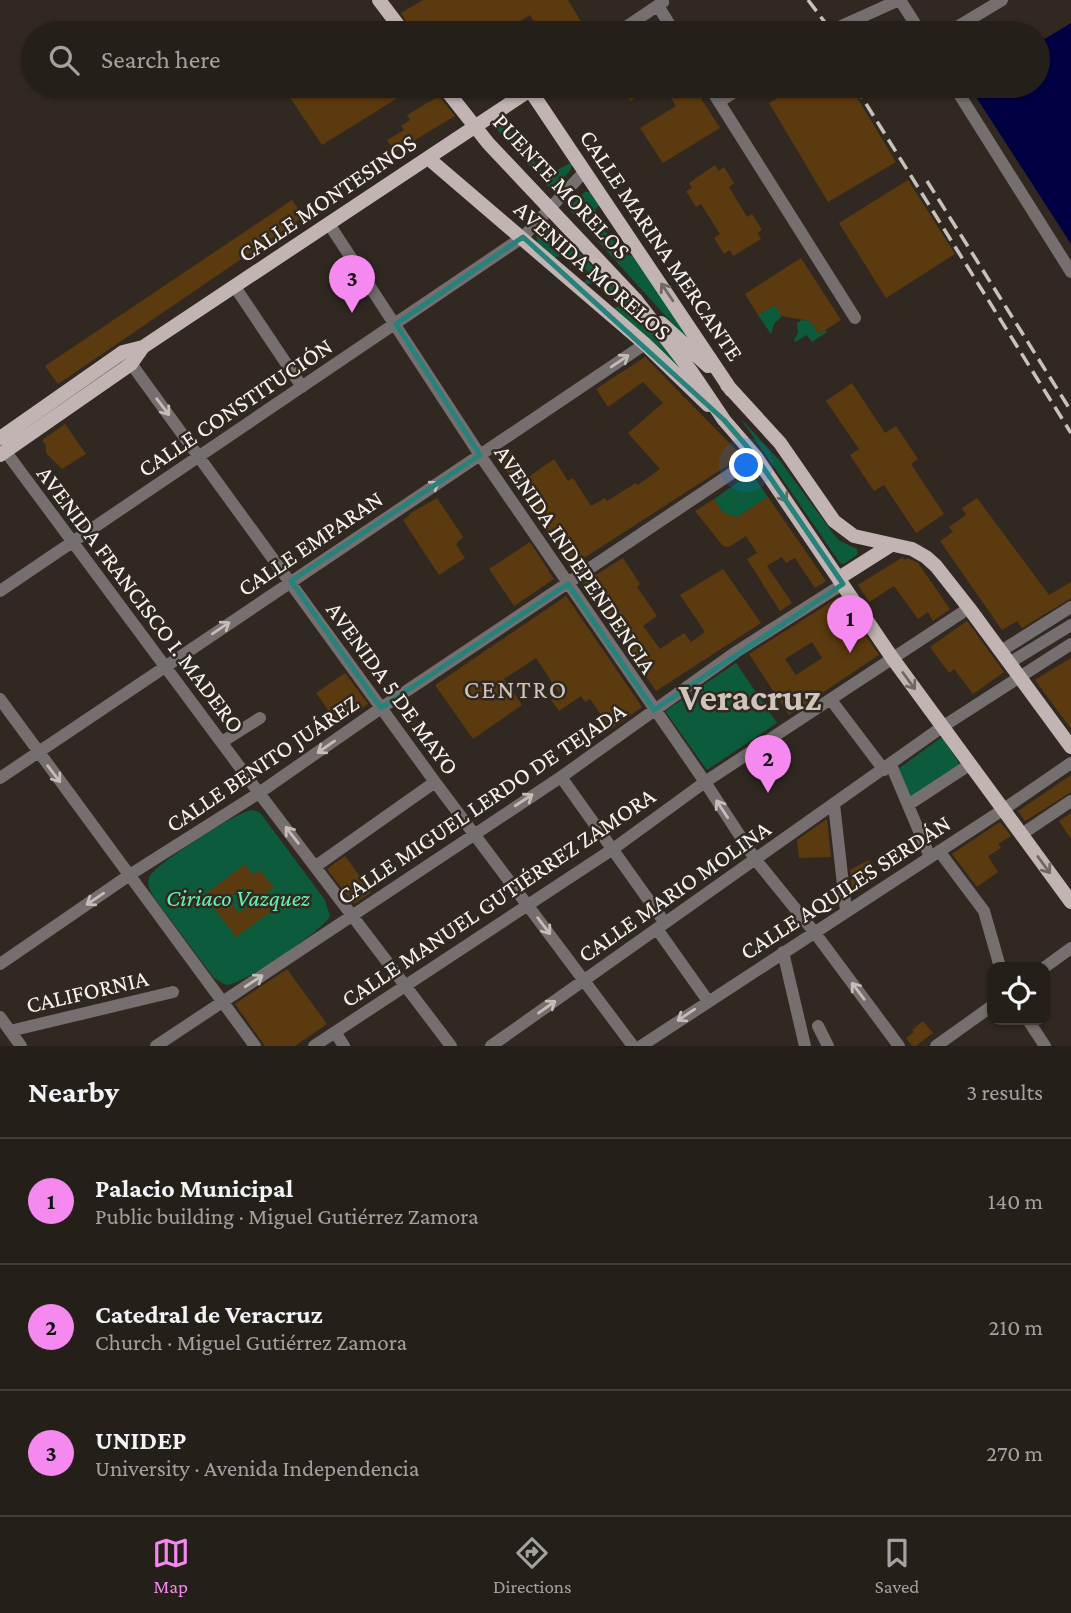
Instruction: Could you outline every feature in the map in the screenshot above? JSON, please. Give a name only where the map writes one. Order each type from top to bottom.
[{"type":"main road","points":[[379,0],[395,21]]},
{"type":"main road","name":"PUENTE MORELOS","points":[[452,98],[488,143],[650,315]]},
{"type":"main road","name":"CALLE MONTESINOS","points":[[1,447],[143,347],[519,98]]},
{"type":"main road","name":"CALLE MARINA MERCANTE","points":[[540,98],[585,171],[731,390]]},
{"type":"main road","name":"AVENIDA MORELOS","points":[[428,158],[645,344],[724,420]]},
{"type":"main road","points":[[650,315],[724,420],[757,457],[893,659],[1071,902]]},
{"type":"main road","name":"CALLE MARINA MERCANTE","points":[[650,315],[677,335],[780,443],[834,521],[854,536],[912,549],[926,557],[970,608],[1071,747]]},
{"type":"main road","points":[[841,581],[891,545]]},
{"type":"street","points":[[853,21],[899,0],[912,21]]},
{"type":"street","points":[[967,21],[1002,0]]},
{"type":"street","points":[[635,21],[661,3],[669,21]]},
{"type":"street","points":[[716,98],[855,318]]},
{"type":"street","points":[[719,102],[725,98]]},
{"type":"street","points":[[962,98],[1071,272]]},
{"type":"street","name":"CALLE CONSTITUCIÓN","points":[[0,591],[523,237],[585,171]]},
{"type":"street","name":"AVENIDA INDEPENDENCIA","points":[[329,224],[480,455],[755,859],[815,933],[899,1046]]},
{"type":"street","points":[[235,287],[302,387]]},
{"type":"street","name":"CALLE EMPARAN","points":[[0,778],[645,344]]},
{"type":"street","name":"AVENIDA 5 DE MAYO","points":[[127,358],[473,834],[633,1046]]},
{"type":"street","name":"AVENIDA FRANCISCO I. MADERO","points":[[1,447],[452,1046]]},
{"type":"street","name":"CALLE BENITO JUÁREZ","points":[[0,964],[757,457]]},
{"type":"street","name":"CALLE MIGUEL LERDO DE TEJADA","points":[[156,1046],[561,777],[841,581]]},
{"type":"street","points":[[1005,657],[1071,607]]},
{"type":"street","name":"CALLE MANUEL GUTIÉRREZ ZAMORA","points":[[314,1046],[613,849],[705,782],[970,608]]},
{"type":"street","points":[[1005,657],[1050,638],[1071,625]]},
{"type":"street","points":[[1050,638],[1059,651]]},
{"type":"street","name":"CALLE MARIO MOLINA","points":[[491,1046],[942,727],[1071,644]]},
{"type":"street","points":[[0,699],[255,1046]]},
{"type":"street","points":[[831,699],[888,767],[935,854],[984,911],[999,962]]},
{"type":"street","points":[[222,742],[260,718]]},
{"type":"street","name":"CALLE AQUILES SERDÁN","points":[[641,1046],[1071,763]]},
{"type":"street","points":[[908,805],[969,765]]},
{"type":"street","points":[[561,777],[613,849],[708,1001]]},
{"type":"street","points":[[316,866],[435,782]]},
{"type":"street","points":[[1022,834],[1071,801]]},
{"type":"street","points":[[834,804],[846,911]]},
{"type":"street","points":[[1050,963],[1071,948]]},
{"type":"street","points":[[783,952],[805,1046]]},
{"type":"street","name":"CALIFORNIA","points":[[10,1031],[173,992]]},
{"type":"street","points":[[936,1046],[987,1010]]},
{"type":"street","points":[[0,1017],[21,1046]]},
{"type":"street","points":[[1031,1025],[1045,1046]]},
{"type":"street","points":[[818,1026],[828,1046]]},
{"type":"street","points":[[335,1032],[344,1046]]},
{"type":"highlighted area","points":[[523,237],[724,420],[756,457],[843,584],[654,710],[568,584],[381,708],[291,581],[480,455],[396,324]]},
{"type":"green space","points":[[502,122],[546,176],[572,162],[571,169],[553,192],[495,127]]},
{"type":"green space","points":[[585,192],[591,192],[601,203],[595,210],[603,220],[599,224],[626,255],[635,256],[699,353],[568,208]]},
{"type":"green space","points":[[550,223],[640,315],[684,372],[613,308],[623,305],[601,284],[583,282],[589,279],[590,273],[567,256],[554,257],[538,243],[536,236]]},
{"type":"green space","points":[[775,305],[781,317],[774,324],[771,334],[758,315]]},
{"type":"green space","points":[[802,320],[810,321],[819,334],[825,330],[827,332],[812,342],[807,335],[795,342],[797,323]]},
{"type":"green space","points":[[741,419],[780,461],[835,536],[857,549],[858,554],[844,564],[840,563]]},
{"type":"green space","points":[[751,473],[768,497],[737,517],[723,513],[714,499]]},
{"type":"green space","points":[[736,663],[777,723],[707,770],[665,711]]},
{"type":"green space","points":[[942,737],[963,769],[908,805],[894,772]]},
{"type":"green space","name":"Ciriaco Vazquez","points":[[252,810],[259,812],[264,818],[325,900],[330,916],[324,924],[281,956],[249,976],[226,985],[214,978],[154,897],[148,881],[164,862],[179,851],[230,819]]},
{"type":"shaded area","points":[[1071,23],[1071,244],[977,98],[1050,98],[1050,36]]},
{"type":"building","points":[[423,0],[568,0],[581,21],[534,21],[530,15],[520,21],[406,21],[401,13]]},
{"type":"building","points":[[290,98],[398,98],[322,145]]},
{"type":"building","points":[[436,98],[441,98],[455,116],[395,152],[387,140],[404,130],[401,126],[410,120],[407,115]]},
{"type":"building","points":[[671,98],[701,98],[720,128],[663,163],[640,128],[676,106]]},
{"type":"building","points":[[778,98],[857,98],[896,162],[828,202],[769,103]]},
{"type":"building","points":[[715,165],[719,171],[724,167],[734,183],[729,187],[747,217],[752,214],[762,230],[758,233],[761,239],[733,256],[730,250],[724,254],[714,238],[720,234],[701,204],[696,207],[686,191],[692,188],[689,183]]},
{"type":"building","points":[[908,180],[955,254],[886,298],[839,223]]},
{"type":"building","points":[[292,200],[302,214],[300,219],[58,384],[45,366]]},
{"type":"building","points":[[801,258],[841,320],[819,334],[810,321],[781,316],[775,305],[758,315],[745,294]]},
{"type":"building","points":[[645,357],[742,456],[570,567],[496,455],[509,448],[527,478],[554,459],[568,481],[573,478],[591,506],[605,498],[607,501],[636,483],[638,485],[660,469],[628,433],[663,403],[643,382],[608,407],[596,389]]},
{"type":"building","points":[[852,383],[885,433],[896,426],[918,459],[911,464],[944,514],[916,533],[884,485],[874,491],[850,455],[859,449],[826,401]]},
{"type":"building","points":[[65,424],[86,454],[62,469],[46,453],[46,445],[42,440]]},
{"type":"building","points":[[768,497],[826,581],[815,588],[795,558],[786,563],[782,557],[767,566],[792,603],[780,611],[747,559],[757,553],[746,536],[729,547],[723,546],[695,511],[714,499],[723,513],[737,517]]},
{"type":"building","points":[[437,498],[463,537],[456,544],[465,558],[439,575],[403,520]]},
{"type":"building","points":[[977,498],[1049,595],[1071,582],[1071,598],[1022,628],[1017,621],[1002,630],[940,541],[953,532],[949,527],[966,515],[962,508]]},
{"type":"building","points":[[530,542],[554,579],[514,606],[489,569]]},
{"type":"building","points":[[903,557],[918,563],[950,609],[933,621],[928,612],[918,619],[894,586],[869,602],[858,585]]},
{"type":"building","points":[[623,558],[640,584],[637,587],[657,616],[643,626],[660,649],[684,633],[691,642],[705,632],[680,595],[723,569],[761,623],[656,691],[603,608],[600,610],[583,583]]},
{"type":"building","points":[[566,596],[642,707],[611,729],[590,699],[585,702],[581,696],[559,711],[551,700],[560,694],[536,658],[504,679],[522,705],[473,739],[435,685]]},
{"type":"building","points":[[839,597],[879,655],[789,715],[749,654]],"holes":[[[812,642],[822,658],[796,675],[785,659]]]},
{"type":"building","points":[[967,621],[1004,672],[973,694],[954,669],[949,673],[930,647]]},
{"type":"building","points":[[1071,658],[1071,729],[1035,680]]},
{"type":"building","points":[[345,673],[368,704],[338,724],[316,693]]},
{"type":"building","points":[[1071,775],[1071,792],[1025,821],[1018,811]]},
{"type":"building","points":[[1071,813],[1071,839],[1059,821]]},
{"type":"building","points":[[827,819],[831,857],[799,858],[797,840]]},
{"type":"building","points":[[1000,822],[1011,836],[998,844],[1001,848],[988,856],[998,872],[977,887],[952,854]]},
{"type":"building","points":[[345,856],[371,892],[354,904],[327,869]]},
{"type":"building","points":[[869,860],[873,875],[852,889],[850,870]]},
{"type":"building","points":[[245,864],[253,875],[260,870],[274,888],[266,893],[277,907],[236,937],[204,895]],"holes":[[[243,887],[254,901],[239,913],[228,899]]]},
{"type":"building","points":[[287,969],[327,1024],[295,1046],[265,1046],[235,1004]]},
{"type":"building","points":[[923,1021],[933,1033],[916,1046],[912,1046],[906,1038]]},
{"type":"railway","points":[[808,0],[824,21]]},
{"type":"railway","points":[[862,98],[1071,433]]},
{"type":"railway","points":[[927,181],[1071,411]]},
{"type":"place","name":"UNIDEP","points":[[352,313]]},
{"type":"place","name":"Palacio Municipal","points":[[850,653]]},
{"type":"place","name":"Catedral de Veracruz","points":[[768,793]]},
{"type":"district","name":"CENTRO","points":[[516,689]]},
{"type":"district","name":"Veracruz","points":[[750,697]]}]
